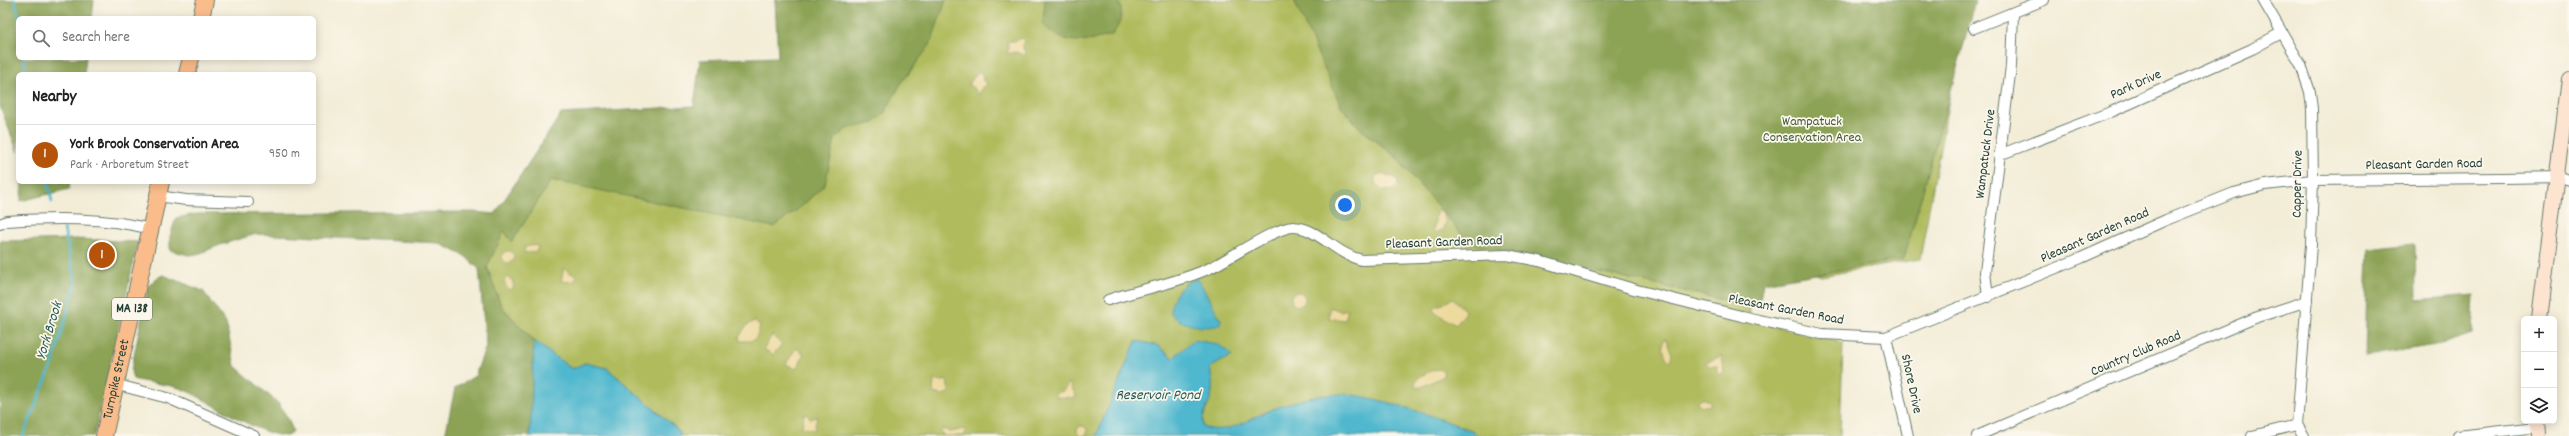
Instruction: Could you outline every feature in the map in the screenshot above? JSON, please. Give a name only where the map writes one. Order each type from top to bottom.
[{"type":"main road","points":[[201,16],[205,0]]},
{"type":"main road","points":[[188,72],[190,60]]},
{"type":"main road","points":[[2540,316],[2563,179],[2569,79]]},
{"type":"main road","name":"Turnpike Street","points":[[104,436],[114,384],[160,189]]},
{"type":"street","points":[[1974,28],[2013,14],[2044,0]]},
{"type":"street","name":"Capper Drive","points":[[2263,0],[2300,65],[2310,92],[2314,180],[2306,336],[2300,381],[2297,424]]},
{"type":"street","name":"Wampatuck Drive","points":[[1988,296],[1985,272],[2011,66],[2013,14]]},
{"type":"street","name":"Park Drive","points":[[1999,155],[2111,112],[2252,49],[2281,33]]},
{"type":"street","name":"Pleasant Garden Road","points":[[1108,300],[1209,269],[1251,245],[1293,226],[1306,229],[1349,257],[1362,260],[1507,255],[1539,261],[1637,290],[1794,328],[1830,335],[1886,337],[2234,193],[2265,185],[2314,180],[2563,179]]},
{"type":"street","points":[[160,189],[186,200],[248,202]]},
{"type":"street","points":[[0,224],[6,221],[59,217],[108,220],[151,229]]},
{"type":"street","name":"Country Club Road","points":[[1977,436],[2254,318],[2307,301]]},
{"type":"street","name":"Shore Drive","points":[[1886,337],[1908,436]]},
{"type":"street","points":[[114,384],[168,398],[254,436]]},
{"type":"street","points":[[2252,436],[2297,424],[2304,436]]},
{"type":"street","points":[[2458,436],[2537,428]]},
{"type":"green space","points":[[0,0],[94,0],[92,16],[16,16],[16,60],[86,60],[84,72],[16,72],[16,148],[0,106]]},
{"type":"green space","points":[[775,0],[946,0],[930,45],[900,85],[885,112],[874,123],[846,129],[835,139],[825,184],[801,207],[774,227],[551,180],[512,242],[504,231],[487,267],[501,306],[534,341],[530,436],[445,436],[455,388],[475,376],[486,346],[479,269],[465,256],[438,243],[256,234],[220,245],[198,254],[188,255],[170,250],[170,236],[176,218],[197,214],[474,212],[495,214],[561,114],[694,106],[700,60],[778,57]]},
{"type":"green space","points":[[935,0],[1967,0],[1920,259],[1821,276],[1596,176],[1677,289],[1749,307],[1751,321],[1843,343],[1840,436],[1480,436],[1466,428],[1385,403],[1341,394],[1273,409],[1233,428],[1214,431],[1203,427],[1204,416],[1212,392],[1210,368],[1232,355],[1173,358],[1157,345],[1136,341],[1096,436],[681,436],[678,430],[607,368],[585,363],[572,369],[534,341],[501,306],[487,267],[493,249],[539,168],[653,166]]},
{"type":"green space","points":[[1045,0],[1118,0],[1121,9],[1121,18],[1112,35],[1084,41],[1066,39],[1050,31],[1043,24]]},
{"type":"green space","name":"Wampatuck Conservation Area","points":[[1294,0],[1976,0],[1904,259],[1763,283],[1760,299],[1747,305],[1469,243],[1395,156],[1361,129],[1341,106]]},
{"type":"green space","points":[[22,184],[70,184],[69,189],[21,201]]},
{"type":"green space","points":[[75,239],[138,242],[94,436],[0,436],[0,241]]},
{"type":"green space","points":[[2415,244],[2416,300],[2474,295],[2472,334],[2442,344],[2365,356],[2368,249]]},
{"type":"green space","points":[[163,275],[203,291],[226,323],[235,366],[278,403],[289,420],[293,432],[288,436],[276,435],[250,425],[198,396],[180,388],[133,379],[131,371],[148,286],[155,279]]},
{"type":"sand","points":[[1021,38],[1024,39],[1023,47],[1026,56],[1015,52],[1007,54],[1009,48],[1007,41],[1016,41]]},
{"type":"sand","points":[[978,72],[982,73],[983,81],[988,84],[982,87],[979,95],[975,89],[968,85]]},
{"type":"sand","points":[[1382,173],[1397,179],[1398,184],[1394,190],[1383,191],[1375,183],[1375,176]]},
{"type":"sand","points":[[1437,209],[1441,211],[1446,222],[1442,230],[1436,233],[1433,231]]},
{"type":"sand","points":[[535,245],[538,247],[536,252],[524,253],[525,247]]},
{"type":"sand","points":[[508,251],[512,253],[514,257],[512,261],[508,263],[504,261],[502,257],[504,253]]},
{"type":"sand","points":[[564,268],[570,273],[577,275],[577,278],[571,282],[561,281]]},
{"type":"sand","points":[[508,277],[512,280],[514,287],[510,290],[507,289],[504,281]]},
{"type":"sand","points":[[1298,292],[1303,294],[1305,299],[1303,304],[1298,306],[1293,304],[1291,299],[1293,294]]},
{"type":"sand","points":[[1453,298],[1466,312],[1456,325],[1436,313],[1434,309],[1436,306]]},
{"type":"sand","points":[[1330,307],[1340,311],[1348,309],[1345,320],[1329,318]]},
{"type":"sand","points":[[755,321],[760,326],[756,338],[751,341],[740,341],[739,337],[747,325]]},
{"type":"sand","points":[[772,335],[782,344],[773,355],[764,349]]},
{"type":"sand","points":[[1664,339],[1666,339],[1672,354],[1670,361],[1666,357],[1663,348]]},
{"type":"sand","points":[[796,348],[804,354],[796,369],[786,364]]},
{"type":"sand","points":[[1722,356],[1724,372],[1719,375],[1717,373],[1717,366],[1708,366],[1706,362]]},
{"type":"sand","points":[[1439,369],[1444,372],[1442,377],[1421,387],[1415,386],[1417,379],[1427,373]]},
{"type":"sand","points":[[934,380],[940,382],[947,380],[949,393],[942,395],[933,393]]},
{"type":"sand","points":[[1069,383],[1076,396],[1075,398],[1056,397],[1056,393],[1063,391]]},
{"type":"sand","points":[[1702,398],[1710,401],[1710,406],[1702,406],[1696,402]]},
{"type":"sand","points":[[804,414],[808,415],[810,419],[817,417],[814,430],[802,427]]},
{"type":"sand","points":[[1082,426],[1087,431],[1082,436],[1077,431]]},
{"type":"sand","points":[[942,429],[951,432],[964,429],[965,432],[963,436],[944,436],[941,432]]},
{"type":"water","points":[[1198,279],[1221,320],[1219,325],[1200,327],[1180,321],[1171,313],[1172,302],[1178,291],[1192,280]]},
{"type":"water","name":"Reservoir Pond","points":[[1193,340],[1218,344],[1232,355],[1210,368],[1212,392],[1204,416],[1203,427],[1213,429],[1231,428],[1289,403],[1307,398],[1341,394],[1371,398],[1412,409],[1451,423],[1480,436],[1096,436],[1136,341],[1157,345],[1173,358]]},
{"type":"water","points":[[534,341],[572,369],[585,363],[607,368],[678,430],[681,436],[530,436]]},
{"type":"waterway","name":"York Brook","points":[[15,0],[19,16]]},
{"type":"waterway","name":"York Brook","points":[[24,60],[26,72]]},
{"type":"waterway","name":"York Brook","points":[[48,184],[52,202]]},
{"type":"waterway","name":"York Brook","points":[[23,436],[52,365],[76,283],[64,229]]},
{"type":"place","name":"York Brook Conservation Area","points":[[102,255]]}]
